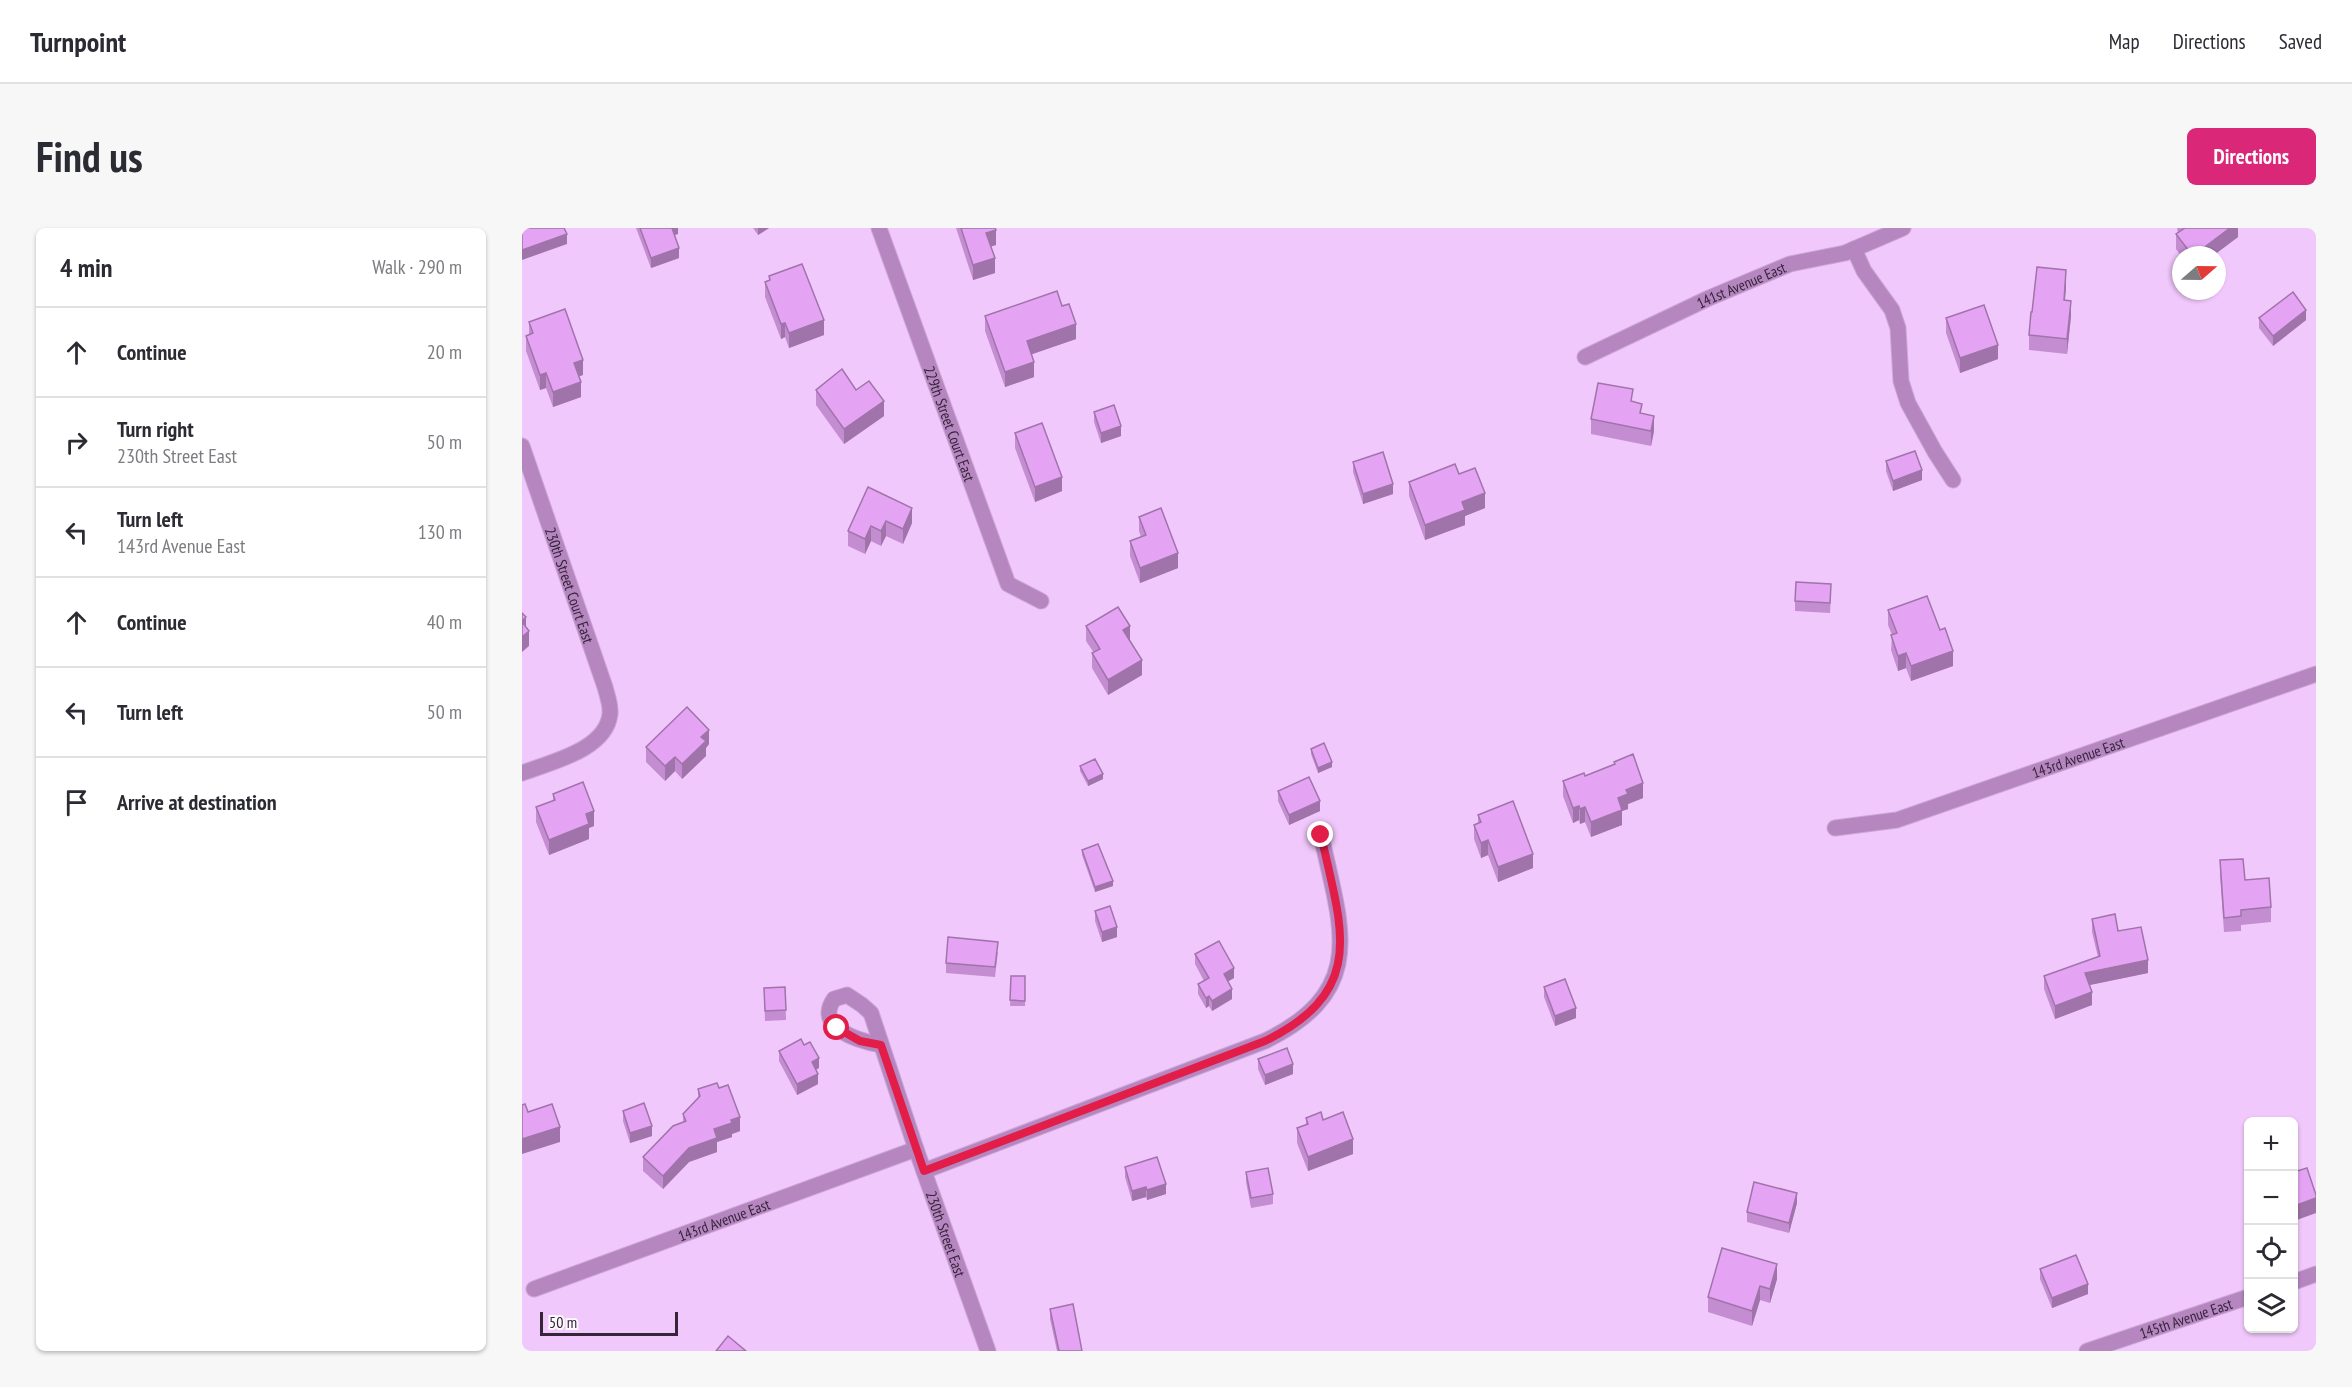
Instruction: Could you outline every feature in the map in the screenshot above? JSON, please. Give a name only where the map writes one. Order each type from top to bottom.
[{"type":"street","name":"229th Street Court East","points":[[879,228],[1008,584],[1041,602]]},
{"type":"street","name":"141st Avenue East","points":[[1586,357],[1709,298],[1790,264],[1845,253],[1903,228]]},
{"type":"street","points":[[1854,249],[1864,271],[1892,310],[1898,328],[1901,381],[1908,403],[1953,480]]},
{"type":"street","name":"230th Street Court East","points":[[522,446],[605,687],[610,712],[608,724],[600,737],[586,748],[522,772]]},
{"type":"street","name":"143rd Avenue East","points":[[1835,828],[1897,820],[2316,674]]},
{"type":"street","points":[[924,1171],[1265,1041],[1289,1029],[1316,1006],[1328,992],[1338,971],[1342,948],[1340,922],[1321,835]]},
{"type":"street","name":"230th Street East","points":[[881,1045],[860,1041],[837,1028],[828,1016],[827,1008],[834,999],[847,995],[871,1013],[916,1149],[988,1351]]},
{"type":"street","name":"143rd Avenue East","points":[[534,1289],[916,1149]]},
{"type":"street","points":[[2298,1281],[2316,1274]]},
{"type":"street","name":"145th Avenue East","points":[[2087,1351],[2244,1298]]},
{"type":"building","points":[[522,228],[564,228],[567,234],[522,250]]},
{"type":"building","points":[[640,228],[672,228],[679,248],[651,258]]},
{"type":"building","points":[[961,228],[995,228],[996,230],[986,233],[995,258],[973,265]]},
{"type":"building","points":[[2185,228],[2230,228],[2206,246],[2185,246],[2176,234]]},
{"type":"building","points":[[802,264],[824,320],[789,333],[785,323],[781,324],[765,282],[770,280],[769,276]]},
{"type":"building","points":[[2037,267],[2066,270],[2064,300],[2071,301],[2067,339],[2029,335]]},
{"type":"building","points":[[1057,291],[1062,306],[1069,304],[1076,324],[1027,341],[1034,362],[1005,372],[985,316]]},
{"type":"building","points":[[2293,292],[2306,310],[2273,336],[2259,318]]},
{"type":"building","points":[[1984,305],[1998,345],[1960,358],[1946,318]]},
{"type":"building","points":[[565,309],[583,360],[574,363],[581,382],[553,392],[546,373],[540,375],[526,336],[533,333],[529,322]]},
{"type":"building","points":[[842,369],[856,390],[869,381],[884,401],[844,429],[816,390]]},
{"type":"building","points":[[1598,383],[1633,389],[1631,401],[1642,404],[1640,413],[1654,416],[1651,431],[1591,419]]},
{"type":"building","points":[[1114,405],[1121,426],[1101,433],[1094,412]]},
{"type":"building","points":[[1042,423],[1062,477],[1035,487],[1015,433]]},
{"type":"building","points":[[1915,451],[1922,470],[1893,481],[1886,461]]},
{"type":"building","points":[[1383,452],[1393,484],[1363,494],[1353,462]]},
{"type":"building","points":[[1455,464],[1459,474],[1475,468],[1485,493],[1462,502],[1465,510],[1425,525],[1409,482]]},
{"type":"building","points":[[868,487],[912,508],[903,529],[886,521],[881,531],[871,526],[865,539],[848,531]]},
{"type":"building","points":[[1161,508],[1178,553],[1140,568],[1130,541],[1146,535],[1139,517]]},
{"type":"building","points":[[1796,582],[1831,584],[1830,603],[1795,601]]},
{"type":"building","points":[[1927,596],[1940,630],[1945,628],[1953,651],[1911,666],[1906,653],[1898,656],[1891,635],[1897,633],[1888,610]]},
{"type":"building","points":[[1118,607],[1130,626],[1123,630],[1142,660],[1108,680],[1092,653],[1100,649],[1086,626]]},
{"type":"building","points":[[522,622],[529,631],[522,637]]},
{"type":"building","points":[[687,707],[709,730],[701,737],[706,741],[682,764],[675,757],[665,766],[646,747]]},
{"type":"building","points":[[1324,743],[1332,762],[1318,768],[1311,749]]},
{"type":"building","points":[[1633,754],[1643,783],[1626,790],[1628,794],[1618,798],[1622,810],[1591,822],[1585,807],[1573,808],[1563,781],[1584,773],[1585,776]]},
{"type":"building","points":[[1095,759],[1103,774],[1088,781],[1080,766]]},
{"type":"building","points":[[1309,777],[1320,801],[1289,815],[1278,791]]},
{"type":"building","points":[[583,782],[594,811],[586,814],[589,824],[549,840],[536,807],[555,800],[553,794]]},
{"type":"building","points":[[1513,801],[1533,854],[1498,867],[1488,840],[1481,843],[1474,825],[1481,822],[1478,815]]},
{"type":"building","points":[[1098,844],[1113,881],[1095,887],[1082,850]]},
{"type":"building","points":[[2243,859],[2245,880],[2269,878],[2271,907],[2241,910],[2241,916],[2224,918],[2220,860]]},
{"type":"building","points":[[1110,906],[1117,927],[1102,932],[1095,911]]},
{"type":"building","points":[[2115,914],[2118,931],[2141,927],[2148,960],[2085,973],[2092,992],[2055,1006],[2044,976],[2100,956],[2092,919]]},
{"type":"building","points":[[948,937],[998,942],[995,967],[946,963]]},
{"type":"building","points":[[1219,941],[1234,968],[1224,974],[1232,989],[1212,1001],[1209,996],[1206,998],[1198,984],[1209,978],[1195,954]]},
{"type":"building","points":[[1011,976],[1025,976],[1025,1001],[1010,1000]]},
{"type":"building","points":[[1565,979],[1576,1008],[1555,1016],[1544,987]]},
{"type":"building","points":[[785,987],[786,1010],[765,1011],[764,988]]},
{"type":"building","points":[[801,1039],[804,1045],[810,1042],[819,1058],[812,1062],[818,1074],[797,1084],[779,1051]]},
{"type":"building","points":[[1287,1048],[1293,1064],[1265,1075],[1258,1059]]},
{"type":"building","points":[[717,1083],[719,1088],[728,1085],[740,1117],[731,1120],[732,1123],[714,1129],[717,1138],[689,1148],[663,1176],[643,1157],[673,1126],[686,1121],[683,1114],[700,1096],[698,1089]]},
{"type":"building","points":[[644,1103],[652,1126],[630,1133],[623,1111]]},
{"type":"building","points":[[525,1104],[528,1112],[552,1104],[560,1127],[522,1139],[522,1105]]},
{"type":"building","points":[[1321,1112],[1323,1120],[1343,1112],[1353,1139],[1308,1157],[1297,1128],[1308,1124],[1306,1118]]},
{"type":"building","points":[[1157,1157],[1166,1184],[1147,1190],[1146,1187],[1132,1191],[1125,1167]]},
{"type":"building","points":[[1268,1168],[1273,1194],[1251,1198],[1246,1172]]},
{"type":"building","points":[[2307,1168],[2316,1198],[2298,1205],[2298,1171]]},
{"type":"building","points":[[1754,1182],[1797,1193],[1789,1223],[1747,1212]]},
{"type":"building","points":[[1722,1248],[1777,1264],[1770,1289],[1760,1286],[1752,1311],[1708,1297]]},
{"type":"building","points":[[2076,1255],[2088,1284],[2052,1298],[2040,1269]]},
{"type":"building","points":[[1073,1304],[1082,1351],[1059,1351],[1050,1309]]},
{"type":"building","points":[[728,1336],[746,1351],[716,1351]]},
{"type":"route","points":[[837,1028],[860,1041],[881,1045],[924,1171],[1265,1041],[1289,1029],[1316,1006],[1328,992],[1338,971],[1342,948],[1340,922],[1321,835]]}]
